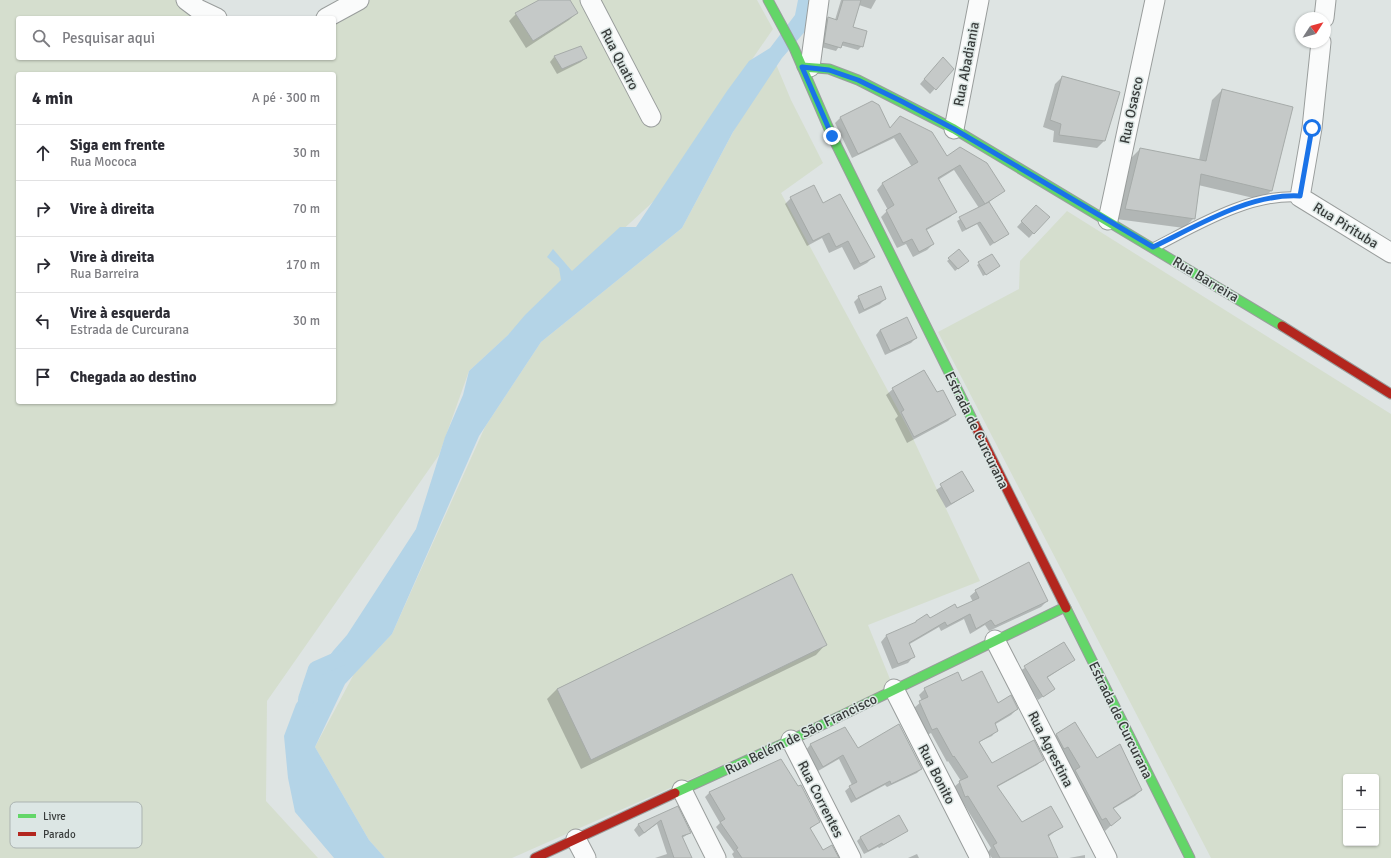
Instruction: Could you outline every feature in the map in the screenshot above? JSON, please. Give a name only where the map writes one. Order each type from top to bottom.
[{"type":"street","points":[[186,0],[198,9],[213,16]]},
{"type":"street","points":[[330,16],[359,0]]},
{"type":"street","name":"Rua Quatro","points":[[590,0],[651,117]]},
{"type":"street","name":"Estrada de Curcurana","points":[[768,0],[806,67],[832,136],[892,260],[1190,858]]},
{"type":"street","points":[[806,67],[819,0]]},
{"type":"street","name":"Rua Abadiania","points":[[954,129],[979,0]]},
{"type":"street","name":"Rua Osasco","points":[[1108,220],[1155,0]]},
{"type":"street","points":[[1325,12],[1326,0]]},
{"type":"street","points":[[1300,196],[1312,128],[1320,48]]},
{"type":"street","name":"Rua Barreira","points":[[806,67],[829,70],[858,80],[954,129],[1223,289],[1391,394]]},
{"type":"street","name":"Rua Pirituba","points":[[1300,196],[1391,253]]},
{"type":"street","name":"Rua Belém de São Francisco","points":[[535,858],[790,740],[1065,607]]},
{"type":"street","name":"Rua Agrestina","points":[[995,640],[1107,858]]},
{"type":"street","name":"Rua Bonito","points":[[894,689],[980,858]]},
{"type":"street","name":"Rua Correntes","points":[[790,740],[851,858]]},
{"type":"street","points":[[682,790],[716,858]]},
{"type":"street","points":[[576,839],[586,858]]},
{"type":"lane","points":[[1153,247],[1225,212],[1268,198],[1284,195],[1300,196]]},
{"type":"green space","points":[[0,0],[179,0],[195,16],[16,16],[16,60],[336,60],[336,17],[364,0],[757,0],[773,29],[655,200],[469,371],[439,455],[267,701],[266,801],[318,858],[0,858]]},
{"type":"green space","points":[[773,57],[791,100],[823,163],[781,193],[908,428],[980,581],[868,625],[894,689],[512,858],[385,858],[369,840],[315,747],[354,674],[392,634],[485,427],[541,342],[682,228]]},
{"type":"green space","points":[[1067,211],[1391,414],[1391,858],[1211,858],[938,332],[1019,289],[1020,261]]},
{"type":"water","points":[[798,0],[816,0],[808,28],[782,58],[733,132],[682,228],[541,342],[479,436],[392,634],[345,684],[315,747],[369,840],[385,858],[334,858],[295,812],[288,778],[284,736],[296,704],[333,651],[347,635],[416,529],[445,437],[463,395],[469,371],[508,335],[525,315],[561,280],[559,268],[547,257],[553,249],[572,271],[620,227],[636,227],[727,91],[749,61],[770,48],[795,15]]},
{"type":"building","points":[[539,0],[570,0],[578,13],[533,41],[515,13]]},
{"type":"building","points":[[843,0],[861,0],[853,27],[867,31],[863,47],[843,42],[841,48],[824,43],[828,17],[837,20]]},
{"type":"building","points":[[581,46],[587,58],[562,69],[554,56]]},
{"type":"building","points":[[943,57],[954,69],[936,90],[924,79]]},
{"type":"building","points":[[1062,76],[1120,92],[1105,141],[1059,135],[1061,124],[1050,120]]},
{"type":"building","points":[[1222,89],[1293,107],[1272,191],[1201,174],[1195,219],[1125,209],[1140,148],[1206,161]]},
{"type":"building","points":[[872,101],[879,105],[890,128],[900,116],[932,132],[947,156],[960,147],[987,163],[1005,191],[985,204],[960,165],[938,178],[957,212],[926,229],[934,244],[919,252],[912,239],[903,243],[886,210],[894,205],[882,183],[918,162],[900,133],[858,154],[840,117]]},
{"type":"building","points":[[814,185],[823,203],[840,194],[875,257],[860,264],[848,241],[836,247],[829,233],[813,241],[790,197]]},
{"type":"building","points":[[989,202],[1009,234],[994,243],[980,222],[966,229],[959,217]]},
{"type":"building","points":[[1036,205],[1050,217],[1034,234],[1021,221]]},
{"type":"building","points":[[959,249],[969,261],[958,269],[948,258]]},
{"type":"building","points":[[992,254],[1000,266],[986,275],[978,262]]},
{"type":"building","points":[[881,286],[886,299],[864,310],[858,296]]},
{"type":"building","points":[[907,317],[917,338],[890,351],[880,330]]},
{"type":"building","points":[[924,370],[937,392],[943,390],[956,415],[914,437],[901,412],[904,410],[892,388]]},
{"type":"building","points":[[962,471],[974,491],[951,504],[940,484]]},
{"type":"building","points":[[1029,562],[1048,601],[995,626],[991,620],[976,629],[970,614],[947,626],[945,622],[909,643],[915,657],[898,664],[886,635],[916,622],[927,614],[930,618],[955,604],[957,608],[979,598],[975,590]]},
{"type":"building","points":[[792,574],[827,645],[591,760],[557,689]]},
{"type":"building","points":[[1064,642],[1075,660],[1047,677],[1055,689],[1043,697],[1024,666]]},
{"type":"building","points":[[982,671],[998,703],[1011,695],[1018,709],[995,723],[998,731],[979,742],[992,763],[1034,740],[1044,760],[997,786],[1022,822],[1051,806],[1063,827],[1048,835],[1058,858],[1000,858],[993,845],[997,843],[968,796],[965,797],[959,781],[968,777],[954,756],[953,757],[937,728],[932,730],[919,701],[928,697],[924,688],[958,672],[962,681]]},
{"type":"building","points":[[1075,722],[1097,758],[1120,744],[1142,790],[1113,808],[1121,818],[1111,826],[1106,818],[1102,820],[1075,770],[1080,767],[1068,747],[1064,749],[1056,734]]},
{"type":"building","points":[[899,724],[922,769],[891,784],[890,781],[856,799],[849,786],[857,782],[843,755],[823,767],[810,744],[845,727],[858,748]]},
{"type":"building","points":[[781,759],[798,786],[801,785],[820,822],[810,828],[823,850],[832,845],[839,858],[742,858],[736,849],[738,848],[720,822],[725,819],[709,792]]},
{"type":"building","points":[[678,806],[691,833],[682,836],[692,858],[674,858],[661,820],[644,833],[638,824]]},
{"type":"building","points":[[899,815],[908,831],[883,845],[882,843],[868,851],[860,837]]},
{"type":"waterway","points":[[306,699],[316,669],[341,658]]},
{"type":"traffic: fast","points":[[768,0],[794,48],[832,136],[974,423]]},
{"type":"traffic: fast","points":[[802,67],[829,69],[858,80],[954,129],[1282,326]]},
{"type":"traffic: fast","points":[[675,793],[791,740],[1065,607]]},
{"type":"traffic: fast","points":[[1066,608],[1190,858]]},
{"type":"traffic: jam","points":[[1282,326],[1391,394]]},
{"type":"traffic: jam","points":[[974,423],[1066,608]]},
{"type":"traffic: jam","points":[[535,858],[675,793]]},
{"type":"route","points":[[832,136],[802,67],[810,66],[829,70],[858,80],[901,101],[954,129],[1153,247],[1225,212],[1268,198],[1284,195],[1300,196],[1312,128]]}]
